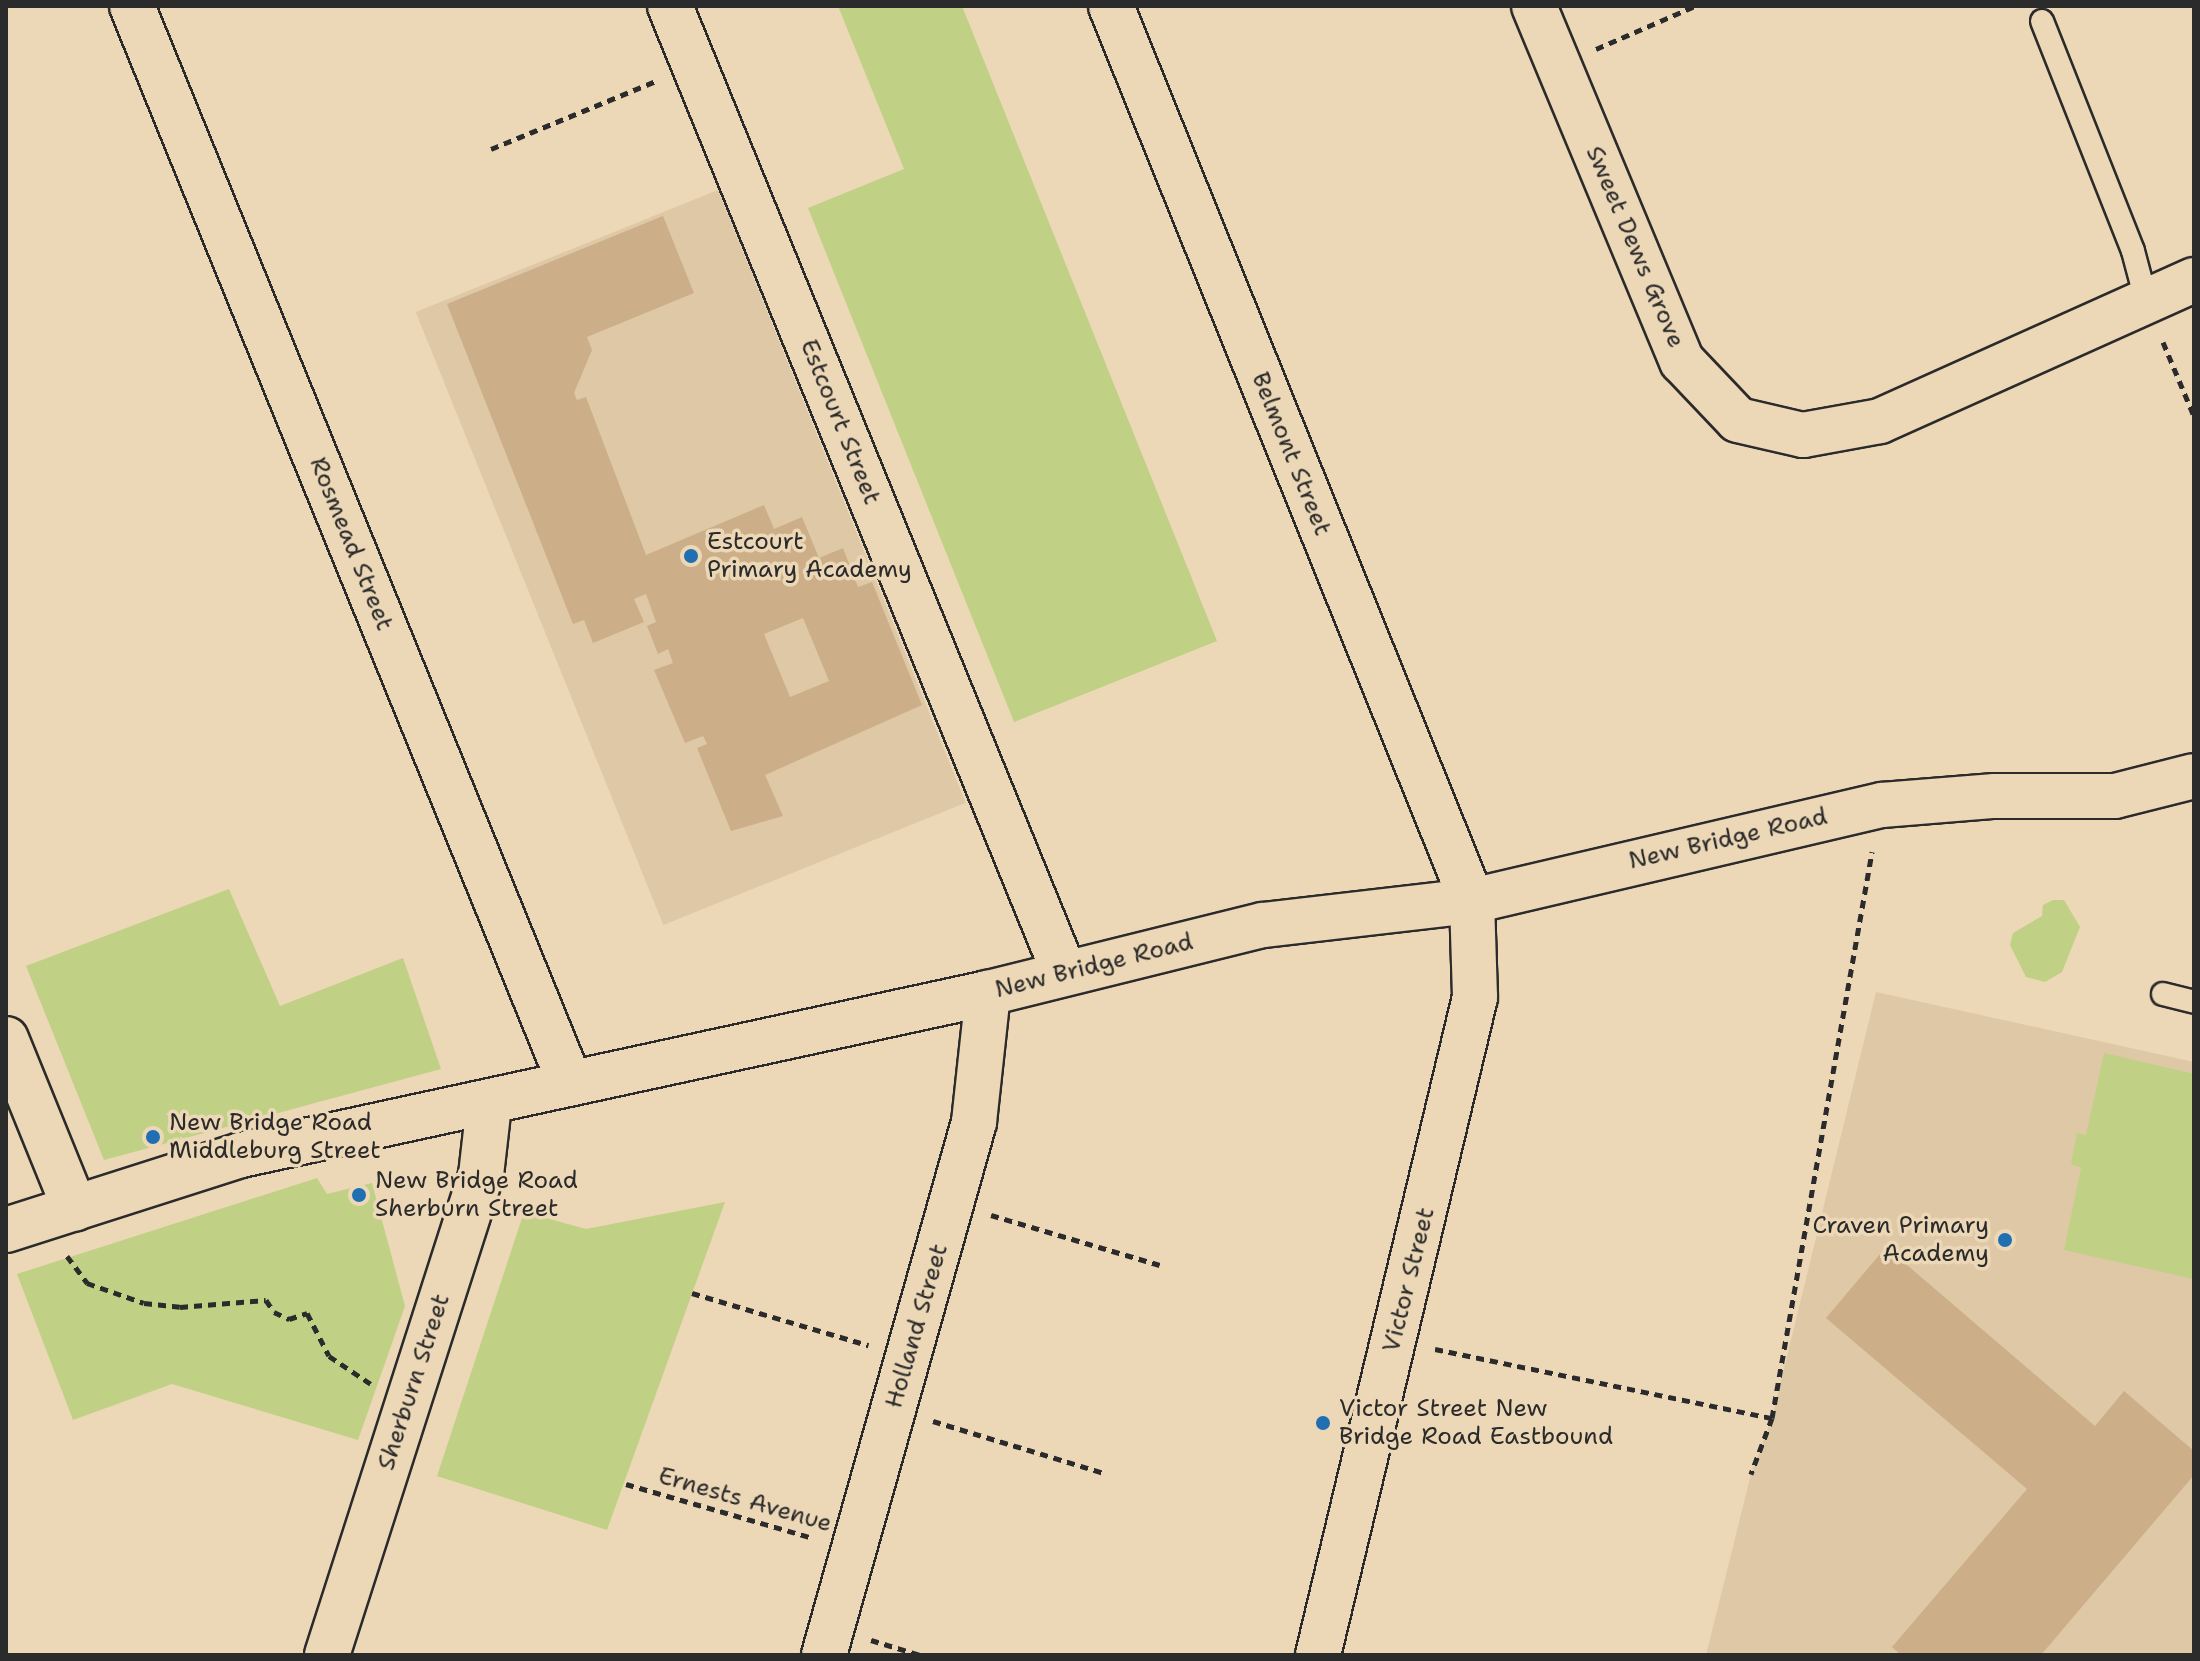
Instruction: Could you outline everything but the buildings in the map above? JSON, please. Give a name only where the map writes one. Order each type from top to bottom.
[{"type":"street","name":"Rosmead Street","points":[[132,6],[570,1083]]},
{"type":"street","name":"Estcourt Street","points":[[670,6],[1064,972]]},
{"type":"street","name":"Belmont Street","points":[[1111,6],[1472,901]]},
{"type":"street","name":"Sweet Dews Grove","points":[[1534,6],[1682,361],[1738,420],[1803,435],[1880,421],[2194,280]]},
{"type":"street","name":"New Bridge Road","points":[[40,1219],[241,1155],[489,1105],[570,1083],[988,993],[1263,925],[1472,901],[1882,805],[1995,796],[2115,796],[2194,776]]},
{"type":"street","name":"Victor Street","points":[[1318,1655],[1475,997],[1472,901]]},
{"type":"street","name":"Holland Street","points":[[824,1655],[974,1122],[988,993]]},
{"type":"street","points":[[6,1039],[40,1219]]},
{"type":"street","name":"Sherburn Street","points":[[327,1655],[481,1175],[489,1105]]},
{"type":"lane","points":[[2042,21],[2133,251],[2146,300]]},
{"type":"lane","points":[[2163,994],[2194,1002]]},
{"type":"path","points":[[1558,65],[1695,6]]},
{"type":"path","points":[[491,149],[695,65]]},
{"type":"path","points":[[2146,300],[2194,416]]},
{"type":"path","points":[[1751,1474],[1772,1418],[1882,805]]},
{"type":"path","points":[[952,1203],[1160,1265]]},
{"type":"path","points":[[40,1219],[87,1283],[106,1292],[180,1307],[266,1300],[274,1312],[289,1319],[307,1313],[339,1365],[408,1401]]},
{"type":"path","points":[[692,1293],[908,1357]]},
{"type":"path","points":[[1395,1340],[1772,1418]]},
{"type":"path","points":[[894,1409],[1104,1473]]},
{"type":"path","name":"Ernests Avenue","points":[[626,1484],[854,1550]]},
{"type":"shaded area","name":"Estcourt Primary Academy","points":[[718,190],[966,803],[663,925],[416,312]]},
{"type":"shaded area","name":"Craven Primary Academy","points":[[1876,992],[2194,1062],[2194,1655],[1706,1655],[1751,1474],[1772,1418]]},
{"type":"green space","points":[[838,6],[962,6],[1217,641],[1014,722],[808,208],[904,169]]},
{"type":"green space","points":[[229,889],[280,1006],[403,958],[441,1069],[104,1160],[26,966]]},
{"type":"green space","points":[[2053,900],[2064,900],[2080,927],[2062,972],[2045,982],[2026,977],[2010,945],[2013,933],[2042,916],[2043,905]]},
{"type":"green space","points":[[2104,1053],[2194,1074],[2194,1279],[2064,1250],[2081,1168],[2071,1164],[2077,1133],[2086,1135]]},
{"type":"green space","points":[[317,1178],[327,1194],[372,1183],[405,1306],[358,1440],[172,1384],[73,1420],[17,1274]]},
{"type":"green space","points":[[725,1202],[607,1530],[437,1476],[524,1212],[586,1229]]},
{"type":"place","name":"Estcourt Primary Academy","points":[[691,556]]},
{"type":"place","name":"New Bridge Road Middleburg Street","points":[[153,1137]]},
{"type":"place","name":"New Bridge Road Sherburn Street","points":[[359,1195]]},
{"type":"place","name":"Craven Primary Academy","points":[[2005,1240]]},
{"type":"place","name":"Victor Street New Bridge Road Eastbound","points":[[1323,1423]]}]
